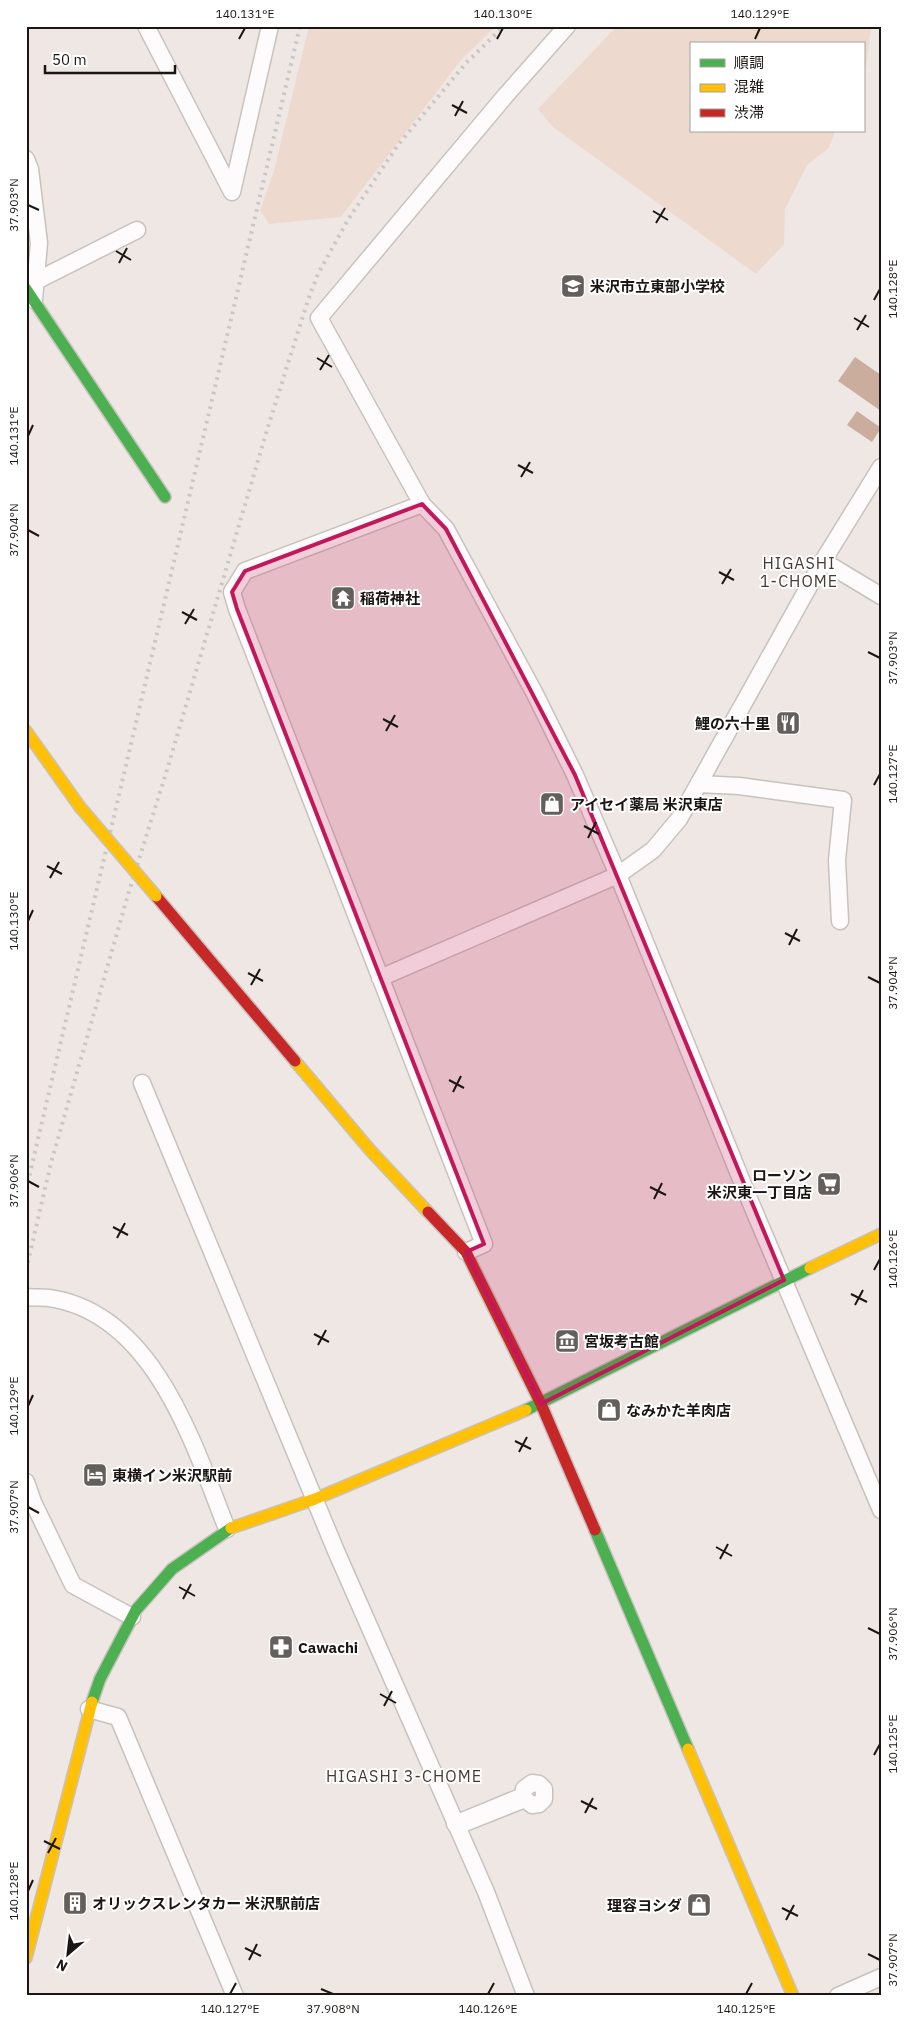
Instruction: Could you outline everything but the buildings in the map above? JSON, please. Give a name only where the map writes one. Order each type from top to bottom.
[{"type":"street","points":[[146,26],[232,192],[270,26]]},
{"type":"street","points":[[566,26],[319,318],[422,504],[446,529],[575,775],[618,875],[739,1176],[880,1508]]},
{"type":"street","points":[[26,159],[30,169],[39,242],[32,290],[166,497]]},
{"type":"street","points":[[32,290],[137,230]]},
{"type":"street","points":[[380,978],[618,875],[653,850],[679,820],[823,561],[881,467]]},
{"type":"street","points":[[422,504],[245,571],[232,592],[484,1244],[466,1252]]},
{"type":"street","points":[[823,561],[881,596]]},
{"type":"street","points":[[26,731],[80,807],[370,1150],[466,1252],[541,1404],[793,1996]]},
{"type":"street","points":[[699,784],[739,786],[843,800],[837,860],[840,921]]},
{"type":"street","points":[[142,1083],[336,1551],[486,1892],[526,1996]]},
{"type":"street","points":[[26,1958],[89,1709],[100,1679],[136,1610],[172,1569],[227,1529],[315,1499],[541,1404],[784,1280],[881,1234]]},
{"type":"street","points":[[26,1297],[50,1298],[94,1314],[118,1329],[140,1352],[156,1373],[175,1404],[193,1443],[227,1529]]},
{"type":"street","points":[[26,1482],[33,1502],[73,1584],[132,1617]]},
{"type":"street","points":[[89,1709],[118,1717],[235,1996]]},
{"type":"street","points":[[532,1783],[539,1784],[544,1789],[544,1799],[539,1804],[532,1805],[524,1799],[456,1825],[523,1796],[524,1789],[532,1783]]},
{"type":"street","points":[[838,1996],[881,1977]]},
{"type":"highlighted area","points":[[422,504],[446,529],[575,775],[784,1280],[541,1404],[466,1252],[484,1244],[237,609],[232,592],[245,571]]},
{"type":"shaded area","points":[[309,26],[496,26],[461,60],[341,217],[269,224],[260,210],[274,171]]},
{"type":"shaded area","points":[[617,26],[871,26],[864,77],[864,42],[690,42],[690,132],[835,132],[829,148],[807,165],[785,209],[784,244],[756,274],[553,127],[538,109]]},
{"type":"shaded area","points":[[855,357],[881,375],[881,411],[838,381]]},
{"type":"shaded area","points":[[857,411],[881,428],[872,442],[847,425]]},
{"type":"railway","points":[[26,1190],[300,26]]},
{"type":"railway","points":[[26,1270],[51,1163],[130,888],[167,770],[267,430],[308,300],[318,274],[349,218],[398,145],[466,63],[504,26]]},
{"type":"traffic: fast","points":[[26,289],[165,497]]},
{"type":"traffic: fast","points":[[526,1410],[810,1268]]},
{"type":"traffic: fast","points":[[92,1702],[100,1679],[136,1610],[172,1569],[231,1528]]},
{"type":"traffic: fast","points":[[595,1530],[688,1749]]},
{"type":"traffic: slow","points":[[26,731],[80,807]]},
{"type":"traffic: slow","points":[[80,807],[156,896]]},
{"type":"traffic: slow","points":[[295,1061],[370,1150],[428,1212]]},
{"type":"traffic: slow","points":[[810,1268],[881,1234]]},
{"type":"traffic: slow","points":[[231,1528],[315,1499],[526,1410]]},
{"type":"traffic: slow","points":[[26,1958],[92,1702]]},
{"type":"traffic: slow","points":[[688,1749],[793,1996]]},
{"type":"traffic: jam","points":[[156,896],[295,1061]]},
{"type":"traffic: jam","points":[[428,1212],[466,1252],[541,1404],[595,1530]]},
{"type":"place","name":"米沢市立東部小学校","points":[[573,286]]},
{"type":"place","name":"稲荷神社","points":[[343,598]]},
{"type":"place","name":"鯉の六十里","points":[[788,723]]},
{"type":"place","name":"アイセイ薬局 米沢東店","points":[[552,804]]},
{"type":"place","name":"ローソン 米沢東一丁目店","points":[[829,1184]]},
{"type":"place","name":"宮坂考古館","points":[[567,1341]]},
{"type":"place","name":"なみかた羊肉店","points":[[609,1410]]},
{"type":"place","name":"東横イン米沢駅前","points":[[95,1475]]},
{"type":"place","name":"Cawachi","points":[[281,1647]]},
{"type":"place","name":"オリックスレンタカー 米沢駅前店","points":[[75,1903]]},
{"type":"place","name":"理容ヨシダ","points":[[699,1905]]},
{"type":"district","name":"HIGASHI 1-CHOME","points":[[799,572]]},
{"type":"district","name":"HIGASHI 3-CHOME","points":[[404,1776]]}]
